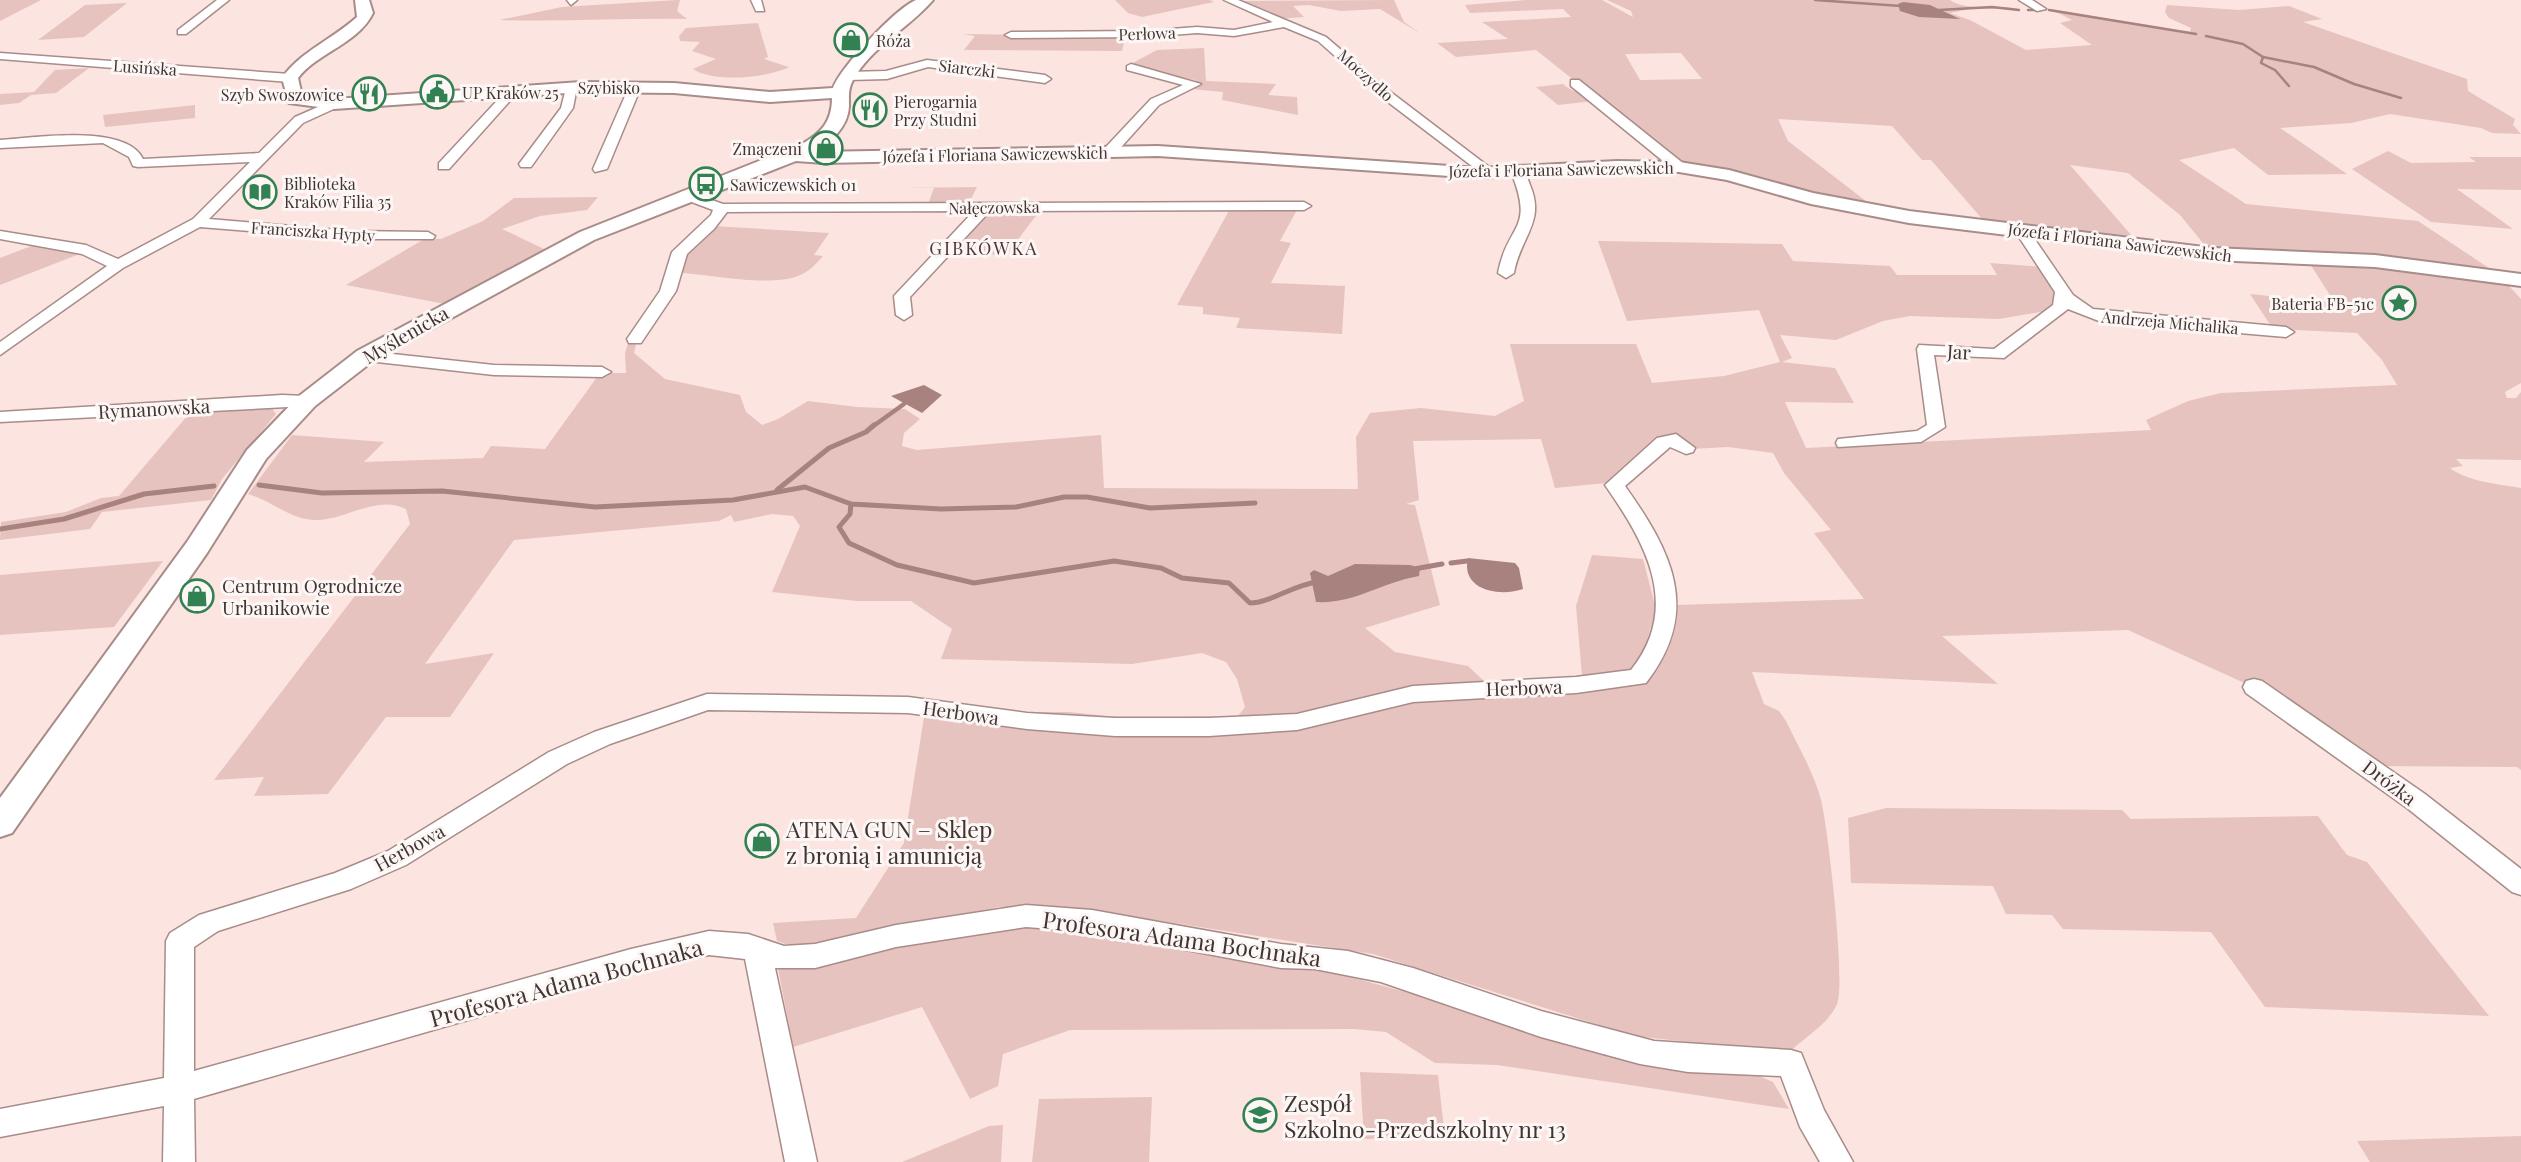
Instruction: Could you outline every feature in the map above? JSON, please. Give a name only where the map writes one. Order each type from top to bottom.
[{"type":"street","points":[[182,32],[224,0]]},
{"type":"street","points":[[299,120],[290,78],[301,64],[355,28],[366,13],[362,0]]},
{"type":"street","name":"Myślenicka","points":[[0,824],[197,547],[256,455],[307,401],[365,356],[587,236],[799,153],[836,123],[841,110],[840,93],[848,76],[896,24],[926,0]]},
{"type":"street","name":"Moczydło","points":[[1229,0],[1254,8],[1283,24],[1322,39],[1384,93],[1490,173]]},
{"type":"street","points":[[2024,0],[2041,9]]},
{"type":"street","name":"Perłowa","points":[[1011,35],[1234,33],[1283,24]]},
{"type":"street","name":"Lusińska","points":[[0,56],[290,78]]},
{"type":"street","name":"Siarczki","points":[[848,76],[887,75],[927,63],[1045,79]]},
{"type":"street","points":[[1109,152],[1155,102],[1195,84],[1131,68]]},
{"type":"street","points":[[1575,83],[1679,167]]},
{"type":"street","points":[[526,164],[567,108],[571,87]]},
{"type":"street","name":"Szybisko","points":[[295,100],[334,104],[571,87],[635,87],[770,97],[840,93]]},
{"type":"street","points":[[600,169],[635,87]]},
{"type":"street","points":[[444,166],[511,93]]},
{"type":"street","points":[[0,350],[118,265],[198,222],[299,120],[334,104]]},
{"type":"street","points":[[0,144],[105,139],[135,155],[138,163],[265,157]]},
{"type":"street","name":"Józefa i Floriana Sawiczewskich","points":[[799,153],[808,159],[1109,152],[1194,153],[1490,173],[1617,166],[1679,167],[1729,175],[1865,209],[2212,254],[2375,261],[2521,280]]},
{"type":"street","points":[[1506,273],[1507,256],[1528,226],[1529,219],[1531,200],[1518,172]]},
{"type":"street","name":"Nałęczowska","points":[[687,195],[721,208],[1304,206]]},
{"type":"street","points":[[635,339],[666,298],[677,275],[677,259],[681,250],[714,220],[721,208]]},
{"type":"street","points":[[904,315],[902,296],[985,208]]},
{"type":"street","name":"Franciszka Hypty","points":[[198,222],[350,235],[428,236]]},
{"type":"street","points":[[2022,230],[2063,292]]},
{"type":"street","points":[[0,235],[86,250],[118,265]]},
{"type":"street","name":"Andrzeja Michalika","points":[[2063,292],[2069,303],[2084,312],[2099,316],[2286,332]]},
{"type":"street","name":"Jar","points":[[1845,443],[1921,436],[1930,432],[1936,427],[1925,349],[1998,354],[2061,307],[2063,292]]},
{"type":"street","points":[[365,356],[495,370],[602,372]]},
{"type":"street","name":"Rymanowska","points":[[0,417],[282,400],[307,401]]},
{"type":"street","name":"Herbowa","points":[[180,1089],[180,942],[209,923],[342,881],[397,858],[558,758],[602,738],[707,702],[908,705],[1027,721],[1115,727],[1209,727],[1297,722],[1413,694],[1464,689],[1576,685],[1638,677],[1649,664],[1665,614],[1666,586],[1655,555],[1615,485],[1664,442],[1676,440],[1686,448]]},
{"type":"street","name":"Dróżka","points":[[2254,687],[2405,793],[2521,884]]},
{"type":"street","name":"Profesora Adama Bochnaka","points":[[0,1124],[180,1089],[709,943],[733,942],[784,958],[815,956],[896,936],[1026,916],[1064,917],[1281,956],[1311,956],[1392,973],[1540,1023],[1654,1054],[1715,1061],[1791,1063],[1811,1117],[1837,1162]]},
{"type":"street","points":[[758,952],[801,1162]]},
{"type":"street","points":[[178,1162],[180,1089]]},
{"type":"shaded area","points":[[0,0],[41,0],[0,21]]},
{"type":"shaded area","points":[[680,0],[677,11],[687,19],[499,20],[562,7]]},
{"type":"shaded area","points":[[1115,0],[1214,2],[1142,17],[1128,13]]},
{"type":"shaded area","points":[[1394,0],[1404,22],[1421,34],[1380,9],[1341,11],[1309,5],[1293,6],[1304,17],[1277,19],[1239,1]]},
{"type":"shaded area","points":[[1527,0],[1602,0],[1633,17],[1631,11],[1607,0],[1950,0],[1965,6],[2019,9],[1970,9],[1950,13],[1970,20],[2026,50],[2092,45],[2060,23],[2072,20],[2050,9],[2190,32],[2191,28],[2169,18],[2165,12],[2167,5],[2239,10],[2289,6],[2322,19],[2303,22],[2467,79],[2468,91],[2515,119],[2513,125],[2521,134],[2492,133],[2481,128],[2390,114],[2351,123],[2280,128],[2347,174],[2268,175],[2234,148],[2179,160],[2246,204],[2418,221],[2492,270],[2350,253],[2207,248],[2180,215],[2128,173],[2070,165],[2133,237],[1983,220],[1931,160],[1922,160],[1892,126],[1778,119],[1788,141],[1871,205],[1812,194],[1723,169],[1679,164],[1536,50],[1456,57],[1437,43],[1508,39],[1482,22],[1571,17],[1563,9],[1470,13],[1465,5]],"holes":[[[1681,53],[1702,79],[1640,80],[1625,54]]]},
{"type":"shaded area","points":[[1903,2],[1930,5],[1960,19],[1919,17],[1900,11],[1898,4]]},
{"type":"shaded area","points":[[127,3],[84,37],[38,40],[85,5]]},
{"type":"shaded area","points":[[758,23],[768,57],[764,59],[789,67],[768,74],[741,77],[702,73],[693,69],[716,59],[692,51],[700,42],[680,41],[679,36],[686,28]]},
{"type":"shaded area","points":[[963,34],[1126,36],[1122,51],[964,50],[975,36]]},
{"type":"shaded area","points":[[1204,48],[1206,81],[1276,84],[1268,95],[1297,97],[1298,115],[1222,100],[1223,92],[1191,89],[1199,84],[1195,80],[1127,66],[1157,50]]},
{"type":"shaded area","points":[[89,68],[56,93],[31,95],[19,103],[0,105],[0,94],[34,92],[55,70]]},
{"type":"shaded area","points":[[1563,84],[1594,101],[1558,105],[1536,87]]},
{"type":"shaded area","points":[[195,105],[195,118],[105,127],[103,115]]},
{"type":"shaded area","points":[[2388,151],[2411,163],[2476,162],[2469,157],[2521,157],[2521,190],[2457,189],[2513,229],[2431,222],[2352,169]]},
{"type":"shaded area","points":[[977,187],[967,207],[927,207],[934,188],[903,188]]},
{"type":"shaded area","points":[[598,197],[587,210],[540,216],[502,229],[546,250],[445,304],[346,285],[426,238],[441,239],[483,221],[514,198]]},
{"type":"shaded area","points":[[1231,207],[1298,208],[1280,241],[1291,243],[1271,283],[1345,286],[1342,334],[1236,328],[1240,318],[1203,314],[1203,307],[1177,305]]},
{"type":"shaded area","points":[[1042,208],[1006,255],[946,252],[989,210]]},
{"type":"shaded area","points":[[713,226],[829,233],[814,255],[823,256],[809,270],[798,276],[757,280],[682,273],[685,251]]},
{"type":"shaded area","points":[[1598,241],[1782,244],[1793,261],[1890,266],[1897,275],[1997,275],[1990,263],[2044,267],[2056,286],[2052,310],[1999,319],[1910,316],[1883,321],[1836,340],[1780,335],[1792,358],[1782,362],[1835,368],[1854,403],[1785,402],[1806,448],[2151,430],[2146,420],[2188,401],[2221,393],[2397,385],[2382,360],[2357,333],[2273,329],[2250,294],[2335,303],[2310,264],[2431,273],[2509,286],[2521,299],[2521,383],[2505,392],[2507,398],[2516,398],[2521,392],[2521,460],[2456,459],[2463,466],[2450,468],[2475,479],[2521,488],[2521,770],[2517,767],[2371,766],[2251,686],[2128,630],[1942,636],[1998,684],[1752,672],[1764,704],[1779,711],[1786,721],[1810,770],[1821,800],[1832,871],[1839,967],[1837,1004],[1822,1025],[1789,1053],[1634,1036],[1373,954],[1078,908],[999,907],[835,947],[800,949],[777,941],[773,923],[856,918],[904,843],[927,698],[973,712],[1069,712],[1126,718],[1238,716],[1245,707],[1237,679],[1226,662],[1202,653],[1132,664],[941,659],[952,629],[911,601],[857,601],[772,592],[800,526],[793,516],[772,514],[734,522],[731,515],[719,521],[514,540],[425,664],[494,653],[450,717],[386,717],[328,794],[254,796],[264,777],[214,780],[410,524],[406,509],[394,505],[372,506],[338,517],[314,520],[288,513],[248,494],[292,435],[384,442],[364,462],[483,458],[491,446],[545,449],[600,373],[626,373],[625,353],[629,340],[637,340],[634,353],[665,379],[740,395],[746,412],[762,425],[808,401],[905,409],[920,419],[904,433],[902,446],[917,450],[1101,435],[1104,488],[1358,489],[1356,437],[1370,413],[1421,408],[1495,416],[1524,401],[1510,344],[1636,344],[1652,383],[1724,376],[1780,362],[1759,310],[1627,321]],"holes":[[[1669,437],[1691,449],[1728,447],[1773,453],[1784,473],[1831,530],[1814,533],[1864,599],[1677,605],[1658,664],[1614,685],[1640,664],[1656,609],[1643,559],[1592,555],[1576,606],[1582,676],[1488,685],[1468,666],[1395,652],[1365,628],[1440,605],[1415,505],[1406,504],[1419,500],[1413,441],[1541,439],[1555,488],[1606,483]]]},
{"type":"shaded area","points":[[39,243],[82,253],[0,285],[0,258]]},
{"type":"shaded area","points":[[924,385],[942,395],[922,413],[891,396]]},
{"type":"shaded area","points":[[271,407],[276,414],[222,479],[211,500],[102,512],[90,529],[0,540],[1,522],[66,512],[101,498],[119,496],[194,408]]},
{"type":"shaded area","points":[[1468,558],[1515,563],[1519,568],[1523,589],[1504,592],[1484,589],[1470,578]]},
{"type":"shaded area","points":[[163,561],[114,627],[0,635],[0,575]]},
{"type":"shaded area","points":[[1355,564],[1410,565],[1420,568],[1419,576],[1343,600],[1316,602],[1310,573],[1314,570],[1328,576]]},
{"type":"shaded area","points":[[1886,808],[2122,810],[2131,819],[2318,816],[2347,855],[2367,862],[2489,1016],[2265,1007],[2211,932],[2063,929],[2052,915],[2006,914],[1993,886],[1851,883],[1848,818]]},
{"type":"shaded area","points":[[1026,922],[1258,952],[1671,1064],[1745,1070],[1773,1082],[1789,1109],[1497,1065],[1435,1063],[1386,1032],[1354,1029],[1070,1030],[1003,1054],[998,1086],[970,1099],[922,1007],[793,1047],[777,963],[992,924]]},
{"type":"shaded area","points":[[1360,1072],[1438,1075],[1445,1138],[1364,1139]]},
{"type":"shaded area","points":[[1152,1097],[1149,1162],[1032,1162],[1039,1099]]},
{"type":"shaded area","points":[[1003,1125],[1001,1162],[902,1162],[989,1126]]},
{"type":"shaded area","points":[[2521,1136],[2521,1162],[2370,1162],[2357,1141]]},
{"type":"waterway","points":[[1815,0],[1901,6]]},
{"type":"waterway","points":[[1939,10],[1992,7],[2019,10]]},
{"type":"waterway","points":[[2028,10],[2039,10]]},
{"type":"waterway","points":[[2049,10],[2196,34]]},
{"type":"waterway","points":[[2206,36],[2243,44],[2263,57]]},
{"type":"waterway","points":[[2263,57],[2314,67],[2354,84],[2401,98]]},
{"type":"waterway","points":[[2263,57],[2261,63],[2275,70],[2289,86]]},
{"type":"waterway","points":[[872,427],[904,404]]},
{"type":"waterway","points":[[777,490],[829,448],[866,432],[874,425]]},
{"type":"waterway","points":[[259,485],[322,493],[442,491],[595,507],[733,500],[805,487],[851,504]]},
{"type":"waterway","points":[[0,529],[64,519],[144,494],[214,486]]},
{"type":"waterway","points":[[851,504],[941,509],[1016,507],[1064,497],[1087,497],[1150,508],[1255,503]]},
{"type":"waterway","points":[[851,504],[850,514],[839,527],[849,543],[897,565],[974,583],[1114,561],[1161,568],[1182,578],[1229,583],[1250,603],[1317,582]]},
{"type":"waterway","points":[[1451,563],[1467,561]]},
{"type":"waterway","points":[[1414,569],[1442,564]]},
{"type":"place","name":"Róża","points":[[851,40]]},
{"type":"place","name":"UP Kraków 25","points":[[437,92]]},
{"type":"place","name":"Szyb Swoszowice","points":[[369,94]]},
{"type":"place","name":"Pierogarnia Przy Studni","points":[[870,110]]},
{"type":"place","name":"Zmączeni","points":[[826,148]]},
{"type":"place","name":"Sawiczewskich 01","points":[[706,184]]},
{"type":"place","name":"Biblioteka Kraków Filia 35","points":[[260,192]]},
{"type":"place","name":"Bateria FB-51c","points":[[2399,303]]},
{"type":"place","name":"Centrum Ogrodnicze Urbanikowie","points":[[197,596]]},
{"type":"place","name":"ATENA GUN – Sklep z bronią i amunicją","points":[[762,841]]},
{"type":"place","name":"Zespół Szkolno-Przedszkolny nr 13","points":[[1260,1115]]},
{"type":"district","name":"GIBKÓWKA","points":[[984,248]]}]
